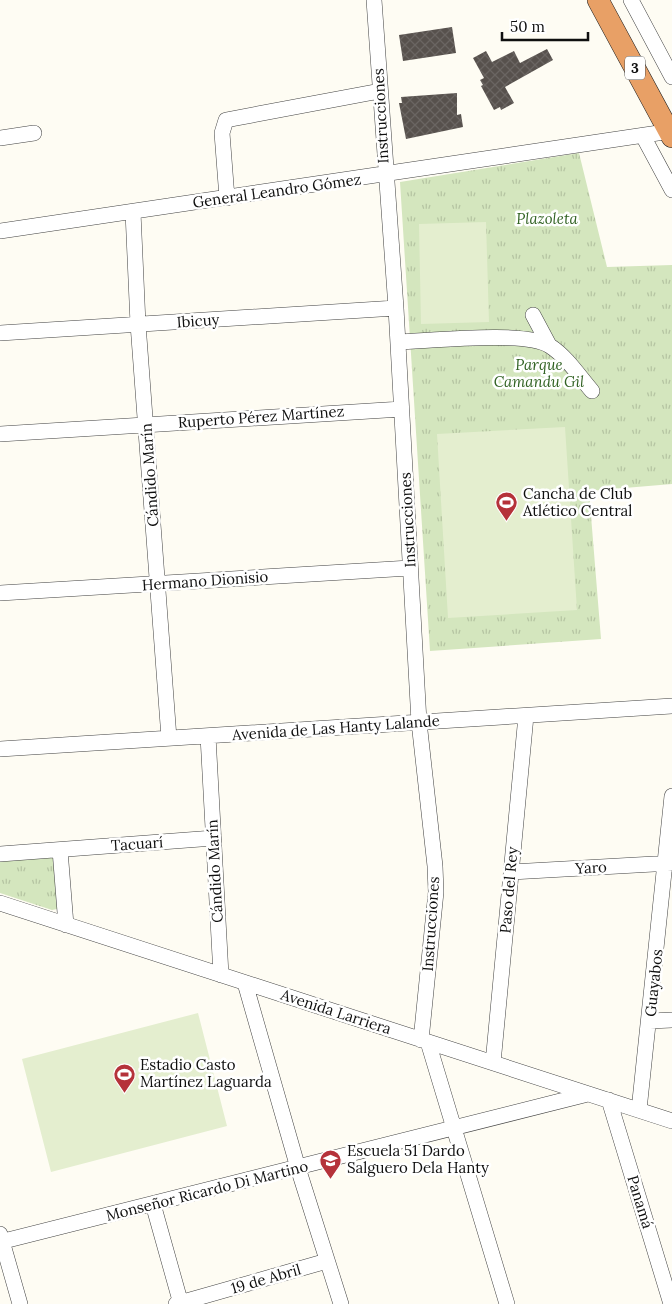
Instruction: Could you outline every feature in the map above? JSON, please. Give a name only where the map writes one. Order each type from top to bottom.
[{"type":"highway","name":"3","points":[[598,0],[671,133]]},
{"type":"street","name":"Instrucciones","points":[[374,0],[396,308],[418,722],[435,866],[436,892],[424,1041],[507,1304]]},
{"type":"street","points":[[631,0],[672,77]]},
{"type":"street","points":[[228,198],[222,133],[226,120],[380,91]]},
{"type":"street","points":[[0,138],[34,133]]},
{"type":"street","name":"General Leandro Gómez","points":[[0,232],[671,133]]},
{"type":"street","points":[[643,136],[672,190]]},
{"type":"street","name":"Cándido Marín","points":[[133,212],[138,324],[169,738]]},
{"type":"street","name":"Ibicuy","points":[[0,333],[396,308]]},
{"type":"street","points":[[534,315],[549,345],[567,361],[592,391]]},
{"type":"street","points":[[398,342],[523,338],[549,345]]},
{"type":"street","name":"Ruperto Pérez Martínez","points":[[0,434],[402,409]]},
{"type":"street","name":"Hermano Dionisio","points":[[0,593],[410,568]]},
{"type":"street","name":"Avenida de Las Hanty Lalande","points":[[0,749],[672,706]]},
{"type":"street","name":"Paso del Rey","points":[[493,1063],[526,716]]},
{"type":"street","name":"Cándido Marín","points":[[208,736],[221,975]]},
{"type":"street","name":"Guayabos","points":[[639,1110],[669,864],[672,796]]},
{"type":"street","name":"Tacuarí","points":[[0,854],[214,838]]},
{"type":"street","points":[[60,850],[66,925]]},
{"type":"street","name":"Yaro","points":[[511,872],[669,864]]},
{"type":"street","name":"Avenida Larriera","points":[[0,903],[672,1121]]},
{"type":"street","points":[[245,983],[298,1168],[341,1304]]},
{"type":"street","points":[[650,1021],[672,1020]]},
{"type":"street","name":"Monseñor Ricardo Di Martino","points":[[1,1239],[298,1168],[588,1094]]},
{"type":"street","name":"Panamá","points":[[609,1100],[670,1304]]},
{"type":"street","points":[[152,1204],[180,1304]]},
{"type":"street","points":[[1,1239],[20,1304]]},
{"type":"street","name":"19 de Abril","points":[[180,1304],[327,1261]]},
{"type":"green space","name":"Parque Camandu Gil","points":[[579,153],[607,267],[672,265],[672,484],[589,491],[601,639],[430,651],[400,182]]},
{"type":"green space","points":[[486,222],[489,322],[421,324],[419,224]]},
{"type":"green space","name":"Cancha de Club Atlético Central","points":[[565,427],[577,610],[448,618],[437,434]]},
{"type":"green space","points":[[53,857],[59,905],[57,909],[52,910],[0,893],[0,859]]},
{"type":"green space","name":"Estadio Casto Martínez Laguarda","points":[[198,1013],[227,1126],[51,1172],[22,1059]]},
{"type":"building","points":[[452,27],[456,53],[403,61],[399,35]]},
{"type":"building","points":[[547,49],[553,60],[505,87],[514,103],[501,110],[500,107],[494,110],[481,86],[483,85],[480,80],[484,78],[473,58],[486,51],[492,62],[514,51],[520,63]]},
{"type":"building","points":[[457,93],[457,115],[461,114],[463,127],[406,139],[399,103],[402,103],[401,97]]},
{"type":"place","name":"Cancha de Club Atlético Central","points":[[507,522]]},
{"type":"place","name":"Estadio Casto Martínez Laguarda","points":[[124,1093]]},
{"type":"place","name":"Escuela 51 Dardo Salguero Dela Hanty","points":[[331,1179]]},
{"type":"park label","name":"Plazoleta","points":[[547,219]]}]
